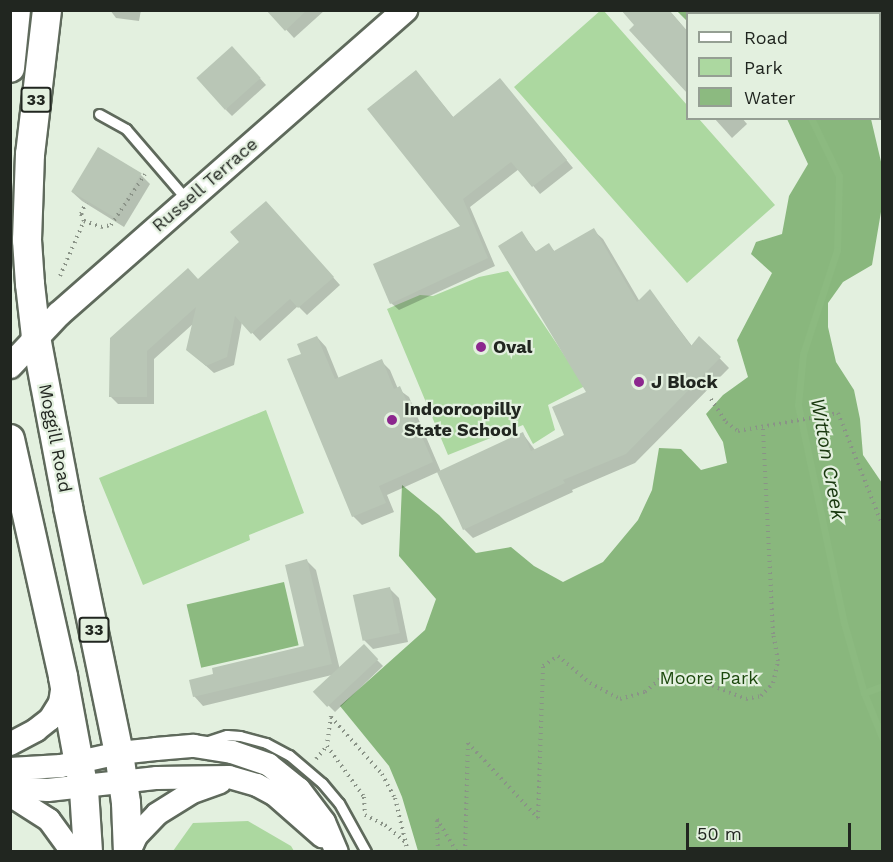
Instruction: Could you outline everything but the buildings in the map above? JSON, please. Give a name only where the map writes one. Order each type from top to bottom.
[{"type":"highway","name":"33","points":[[10,68],[16,10]]},
{"type":"highway","name":"Moggill Road","points":[[48,14],[30,154],[27,215],[30,284],[36,337],[119,753],[129,852]]},
{"type":"highway","name":"33","points":[[10,439],[63,677],[81,774],[88,852]]},
{"type":"main road","name":"Russell Terrace","points":[[10,366],[36,337],[187,200],[405,10]]},
{"type":"street","points":[[10,744],[36,730],[54,714],[62,698],[63,677]]},
{"type":"street","points":[[10,788],[35,791],[81,774],[119,753],[194,746],[241,754],[261,761],[283,774],[310,801],[328,831],[336,852]]},
{"type":"street","points":[[10,769],[81,774],[123,781],[210,776],[252,783],[274,794],[294,809],[336,852]]},
{"type":"street","points":[[129,852],[133,840],[145,825],[183,797],[216,783],[252,783]]},
{"type":"street","points":[[10,795],[49,820],[72,852]]},
{"type":"lane","points":[[99,114],[126,129],[187,200]]},
{"type":"lane","points":[[194,746],[219,737],[240,736],[266,743],[289,755],[322,783],[339,803],[366,852]]},
{"type":"path","points":[[84,221],[101,227],[111,225],[146,172],[156,164]]},
{"type":"path","points":[[60,276],[84,221],[81,214],[86,203]]},
{"type":"path","points":[[711,399],[726,422],[738,431],[838,413],[882,524]]},
{"type":"path","points":[[465,852],[468,743],[538,818],[543,666],[558,656],[590,683],[620,699],[645,692],[662,677],[690,677],[746,699],[761,696],[773,683],[778,661],[773,634],[764,426]]},
{"type":"path","points":[[320,755],[327,746],[331,716],[382,774],[395,798],[408,852]]},
{"type":"path","points":[[327,746],[364,797],[365,815],[385,825],[405,842]]},
{"type":"path","points":[[438,852],[437,819],[457,852]]},
{"type":"green space","points":[[601,10],[604,11],[686,104],[686,120],[700,120],[775,205],[687,283],[514,87]]},
{"type":"green space","points":[[812,10],[814,12],[686,12],[686,20],[677,11]]},
{"type":"green space","name":"Moore Park","points":[[787,120],[871,120],[882,166],[882,206],[872,265],[843,282],[828,303],[828,327],[836,362],[854,390],[860,419],[863,455],[882,483],[882,851],[418,851],[402,797],[389,766],[340,706],[425,630],[436,599],[399,556],[402,485],[439,515],[476,553],[511,547],[534,566],[563,582],[603,562],[638,520],[652,490],[659,448],[681,449],[701,470],[727,463],[723,442],[706,414],[723,395],[748,377],[737,340],[772,273],[751,254],[756,242],[782,234],[789,196],[808,164]]},
{"type":"green space","name":"Oval","points":[[508,271],[585,386],[548,405],[555,430],[533,444],[523,425],[448,455],[387,309],[420,295],[433,296],[479,277]]},
{"type":"green space","points":[[266,410],[304,513],[249,535],[250,540],[143,585],[99,478]]},
{"type":"green space","points":[[248,821],[291,846],[294,851],[173,851],[193,823]]},
{"type":"water","points":[[284,582],[299,645],[201,668],[187,604]]},
{"type":"waterway","name":"Witton Creek","points":[[812,120],[839,176],[837,250],[803,354],[798,405],[844,623],[864,693],[882,737]]},
{"type":"waterway","points":[[864,693],[882,686]]},
{"type":"place","name":"Oval","points":[[481,347]]},
{"type":"place","name":"J Block","points":[[639,382]]},
{"type":"place","name":"Indooroopilly State School","points":[[392,420]]}]
